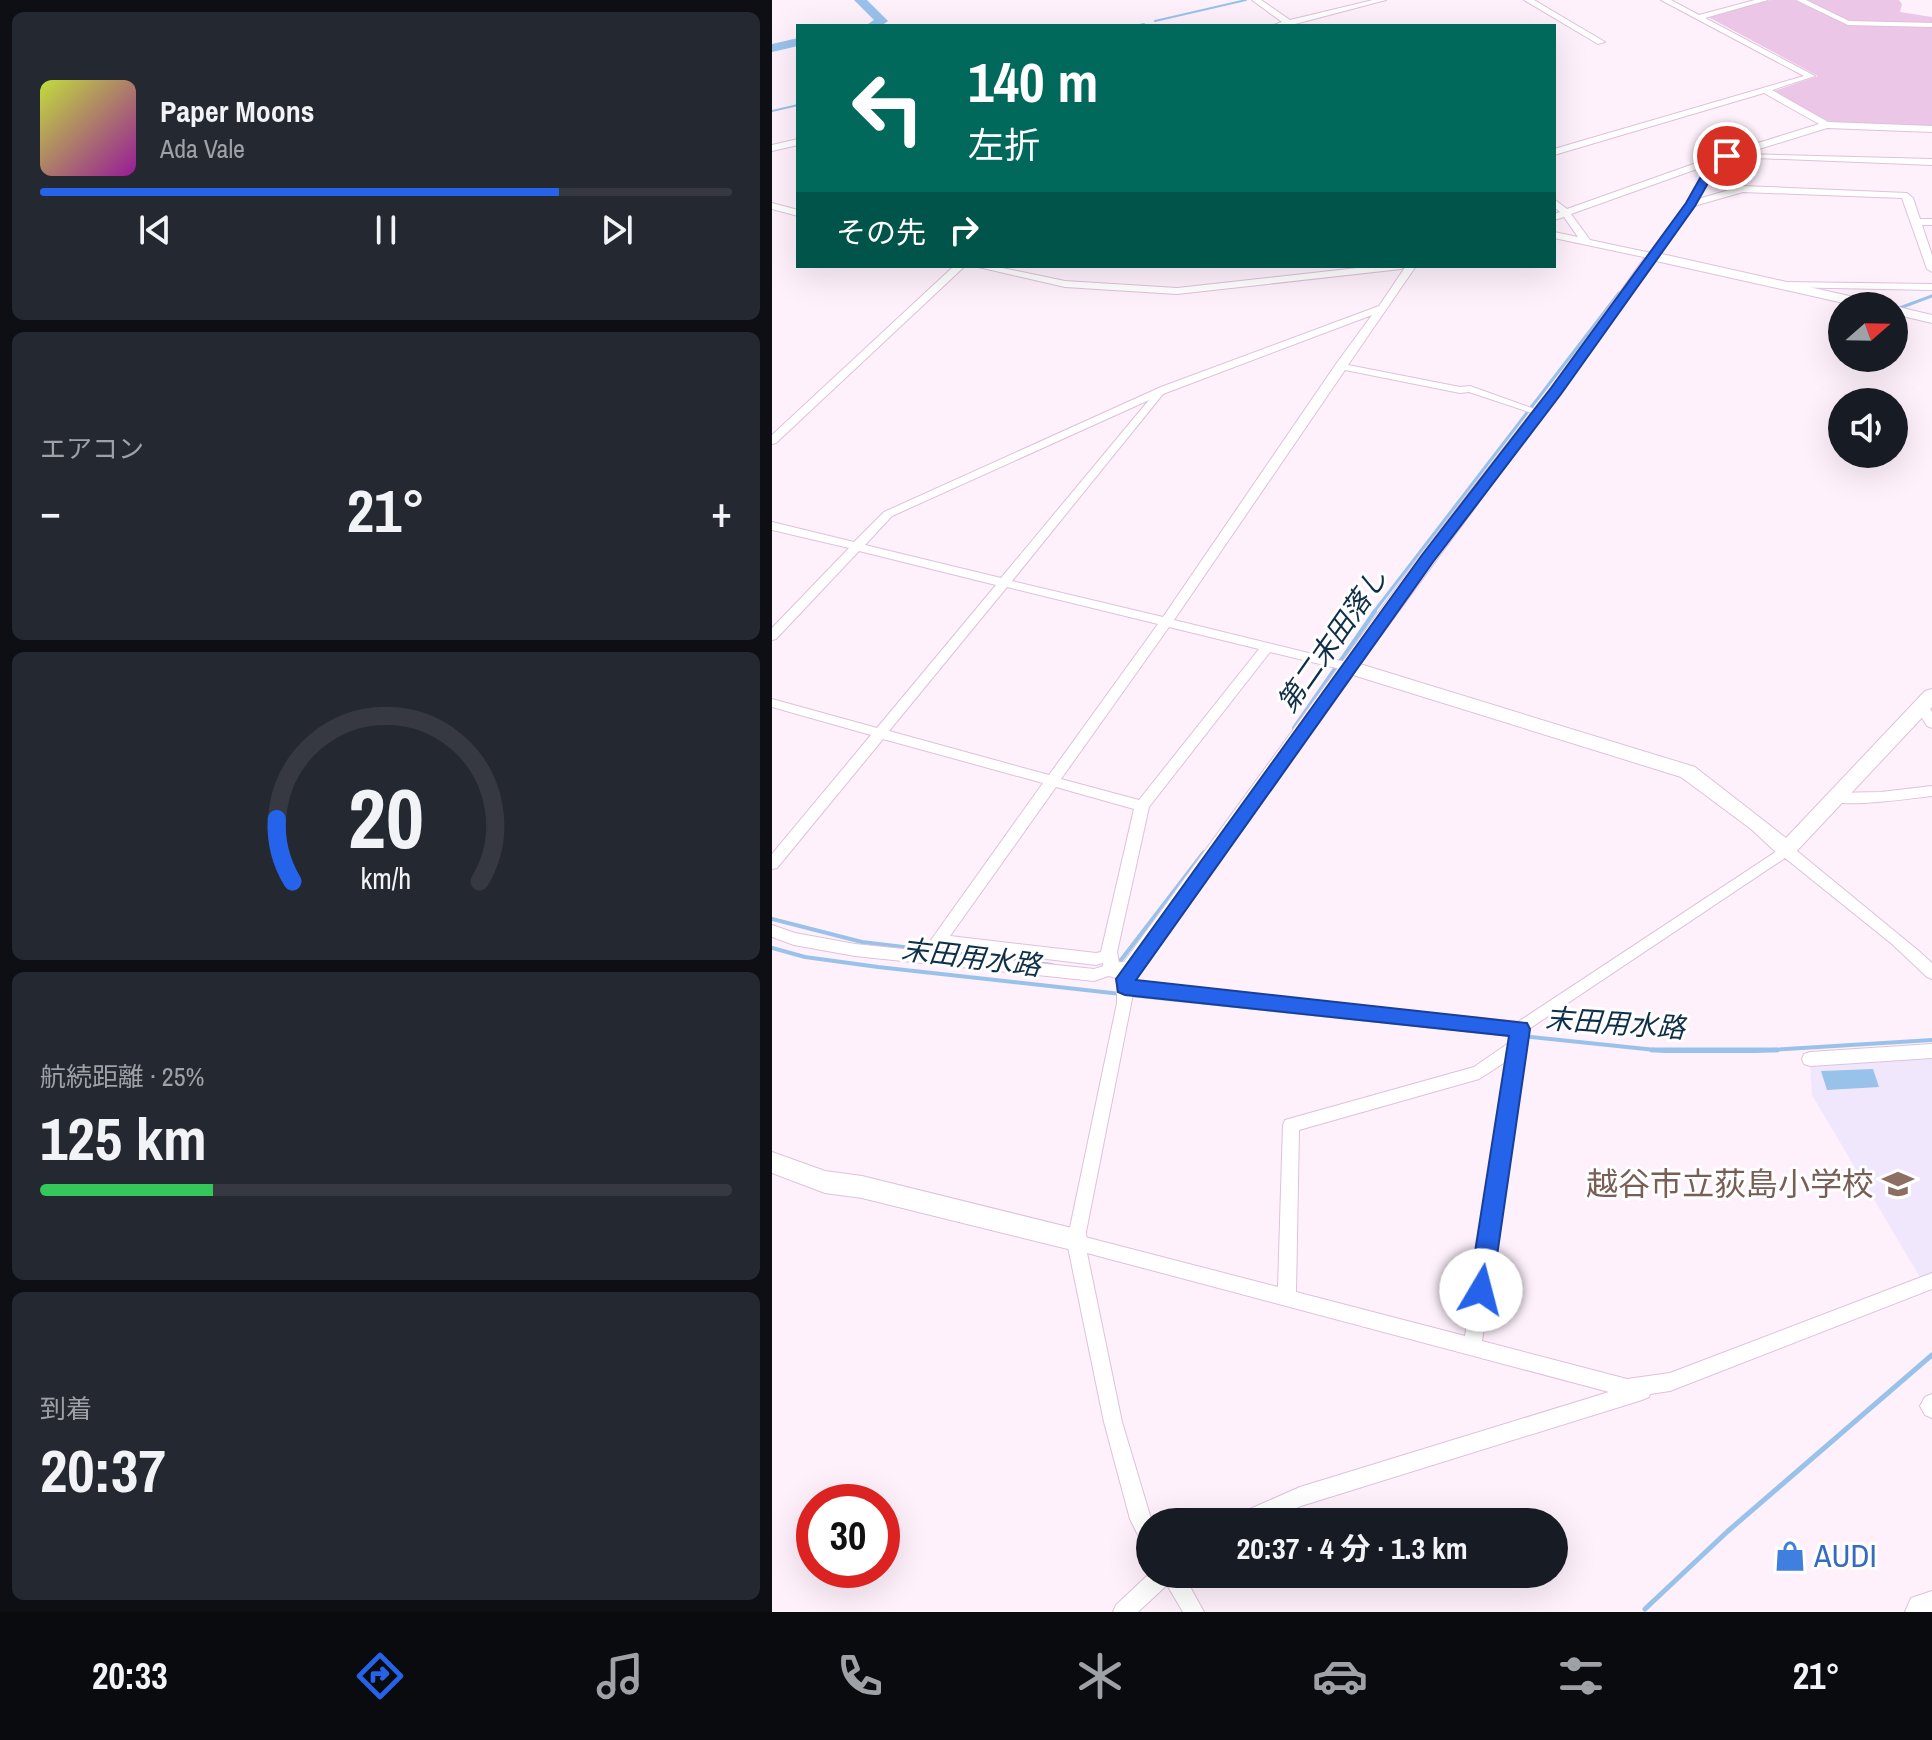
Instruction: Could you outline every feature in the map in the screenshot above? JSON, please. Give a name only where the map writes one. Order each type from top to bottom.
[{"type":"highway","points":[[1925,1612],[1932,1611]]},
{"type":"street","points":[[1256,0],[1291,24],[1382,0]]},
{"type":"street","points":[[1528,0],[1601,42]]},
{"type":"street","points":[[1556,151],[1811,76],[1665,0]]},
{"type":"street","points":[[1700,17],[1764,0]]},
{"type":"street","points":[[1800,0],[1848,23],[1932,25]]},
{"type":"street","points":[[1765,90],[1826,125]]},
{"type":"street","points":[[1556,216],[1716,159],[1826,125],[1932,129]]},
{"type":"street","points":[[772,148],[796,142]]},
{"type":"street","points":[[1727,156],[1932,162]]},
{"type":"street","points":[[772,931],[794,939],[855,950],[1094,975],[1119,971],[1653,256],[1691,204],[1716,159]]},
{"type":"street","points":[[1691,204],[1743,189],[1904,195],[1932,269]]},
{"type":"street","points":[[1556,203],[1568,212],[1573,226],[1587,242]]},
{"type":"street","points":[[772,206],[796,212]]},
{"type":"street","points":[[1916,222],[1932,222]]},
{"type":"street","points":[[1556,235],[1828,295]]},
{"type":"street","points":[[772,441],[958,268]]},
{"type":"street","points":[[989,268],[1065,284],[1177,291],[1383,268]]},
{"type":"street","points":[[1410,268],[1166,622],[939,940],[1096,959],[1119,971],[1518,1038]]},
{"type":"street","points":[[1784,285],[1932,287]]},
{"type":"street","points":[[772,636],[888,514],[1165,389],[1381,308]]},
{"type":"street","points":[[1908,313],[1932,319]]},
{"type":"street","points":[[1340,366],[1460,390],[1470,389],[1538,412]]},
{"type":"street","points":[[772,864],[1165,389]]},
{"type":"street","points":[[772,526],[1349,667],[1688,772],[1758,824],[1822,882],[1899,941],[1932,973]]},
{"type":"street","points":[[1137,1508],[1113,1422],[1076,1241],[1125,1003],[1119,971],[1142,806],[1267,647]]},
{"type":"street","points":[[1926,700],[1932,723]]},
{"type":"street","points":[[1287,1296],[1291,1125],[1479,1072],[1518,1038],[1786,850],[1926,700]]},
{"type":"street","points":[[772,703],[1142,806]]},
{"type":"street","points":[[1832,798],[1881,797],[1932,791]]},
{"type":"street","points":[[1472,1348],[1518,1038]]},
{"type":"street","points":[[1810,1059],[1932,1051]]},
{"type":"street","points":[[772,1162],[825,1182],[862,1187],[1076,1241],[1613,1386],[1653,1387]]},
{"type":"street","points":[[1275,1508],[1300,1497],[1629,1397],[1932,1281]]},
{"type":"street","points":[[1932,1403],[1929,1406],[1932,1409]]},
{"type":"street","points":[[1123,1612],[1149,1588]]},
{"type":"street","points":[[1180,1588],[1194,1612]]},
{"type":"shaded area","points":[[1771,0],[1794,0],[1848,25],[1932,27],[1932,127],[1833,124],[1774,91],[1818,76],[1708,17]]},
{"type":"shaded area","points":[[1803,0],[1899,0],[1902,4],[1900,12],[1932,17],[1932,23],[1847,21]]},
{"type":"shaded area","name":"越谷市立荻島小学校","points":[[1932,1055],[1932,1274],[1921,1279],[1812,1095],[1810,1064]]},
{"type":"water","points":[[1873,1069],[1879,1087],[1827,1090],[1821,1071]]},
{"type":"waterway","points":[[860,0],[882,21],[875,24]]},
{"type":"waterway","points":[[1155,21],[1246,0]]},
{"type":"waterway","points":[[772,48],[796,42]]},
{"type":"waterway","points":[[772,111],[796,105]]},
{"type":"waterway","name":"第二末田落し","points":[[1373,613],[1619,293]]},
{"type":"waterway","name":"第二末田落し","points":[[1908,305],[1932,296]]},
{"type":"waterway","name":"第二末田落し","points":[[1294,728],[1375,611]]},
{"type":"waterway","name":"第二末田落し","points":[[1115,962],[1121,960],[1204,852]]},
{"type":"waterway","name":"第二末田落し","points":[[772,919],[862,942],[1052,965]]},
{"type":"waterway","name":"末田用水路","points":[[772,948],[805,957],[878,967],[1121,994]]},
{"type":"waterway","name":"末田用水路","points":[[1130,995],[1655,1050]]},
{"type":"waterway","name":"末田用水路","points":[[1771,1050],[1932,1040]]},
{"type":"waterway","name":"末田用水路","points":[[1655,1050],[1771,1050]]},
{"type":"waterway","name":"末田用水路","points":[[1655,1050],[1771,1050]]},
{"type":"waterway","name":"末田用水路","points":[[1771,1050],[1777,1050]]},
{"type":"waterway","points":[[1645,1609],[1728,1531],[1932,1355]]},
{"type":"place","name":"越谷市立荻島小学校","points":[[1898,1184]]},
{"type":"place","name":"AUDI","points":[[1790,1556]]},
{"type":"route","points":[[1481,1290],[1520,1029],[1125,987],[1126,979],[1427,558],[1556,391],[1605,319],[1691,204],[1716,159],[1727,156]]}]
